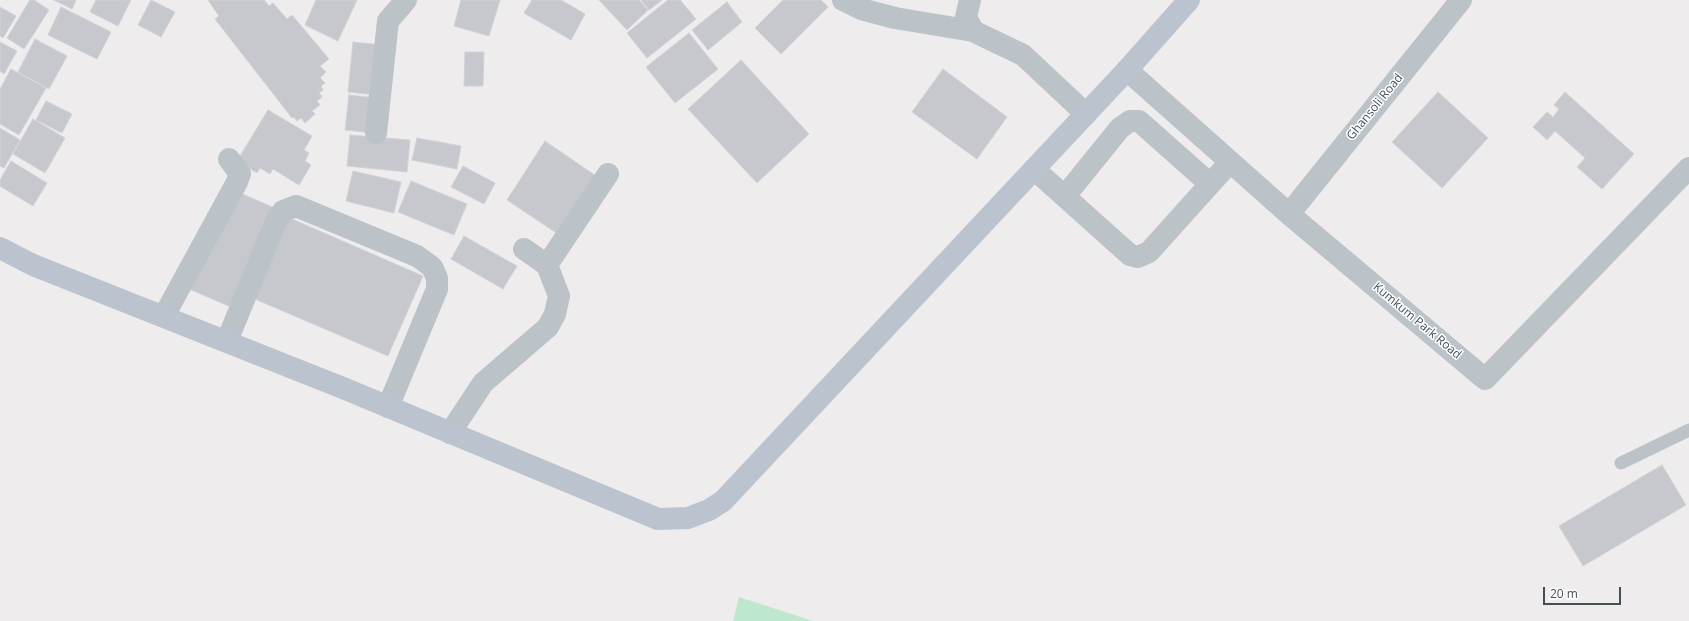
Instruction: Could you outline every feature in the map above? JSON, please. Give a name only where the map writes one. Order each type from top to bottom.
[{"type":"street","points":[[376,133],[388,21],[406,0]]},
{"type":"street","points":[[844,0],[861,9],[895,18],[973,31],[1023,55],[1086,114]]},
{"type":"street","points":[[970,0],[966,16],[973,31]]},
{"type":"street","points":[[0,248],[33,265],[164,316],[450,432],[658,519],[688,518],[709,510],[723,501],[1127,70],[1189,0]]},
{"type":"street","name":"Ghansoli Road","points":[[1289,214],[1461,0]]},
{"type":"street","name":"Kumkum Park Road","points":[[1127,70],[1289,214],[1485,379],[1689,168]]},
{"type":"street","points":[[1065,196],[1120,128],[1130,121],[1139,121],[1210,184]]},
{"type":"street","points":[[164,316],[237,182],[240,174],[229,159]]},
{"type":"street","points":[[1034,169],[1130,255],[1138,257],[1149,252],[1230,162]]},
{"type":"street","points":[[547,265],[608,174]]},
{"type":"street","points":[[226,341],[276,221],[283,211],[290,207],[296,206],[417,256],[432,266],[437,278],[437,289],[388,407]]},
{"type":"street","points":[[450,432],[483,383],[548,327],[555,314],[559,296],[547,265],[524,249]]},
{"type":"lane","points":[[1621,463],[1689,430]]},
{"type":"green space","points":[[739,597],[813,621],[733,621]]},
{"type":"building","points":[[30,0],[34,0],[49,10],[24,49],[7,38]]},
{"type":"building","points":[[54,0],[76,0],[72,9]]},
{"type":"building","points":[[96,0],[131,0],[118,26],[90,12]]},
{"type":"building","points":[[151,0],[175,12],[161,37],[138,25]]},
{"type":"building","points":[[208,0],[264,0],[269,6],[273,3],[287,19],[292,15],[329,59],[320,66],[326,72],[320,78],[325,83],[321,86],[323,90],[319,93],[322,97],[317,101],[320,105],[312,111],[315,114],[305,123],[301,118],[297,121],[294,117],[292,118],[215,19],[219,16]]},
{"type":"building","points":[[316,0],[357,0],[338,41],[305,25]]},
{"type":"building","points":[[461,0],[500,0],[489,36],[454,26]]},
{"type":"building","points":[[532,0],[561,0],[585,14],[571,40],[524,13]]},
{"type":"building","points":[[599,0],[639,0],[648,10],[627,30]]},
{"type":"building","points":[[641,0],[662,0],[649,10]]},
{"type":"building","points":[[668,0],[680,0],[696,19],[647,58],[627,33]]},
{"type":"building","points":[[783,0],[821,0],[828,7],[781,54],[755,28]]},
{"type":"building","points":[[727,2],[742,22],[708,50],[692,30]]},
{"type":"building","points":[[0,7],[16,16],[3,38],[0,36]]},
{"type":"building","points":[[61,7],[111,32],[97,59],[48,35]]},
{"type":"building","points":[[689,33],[718,69],[675,103],[646,67]]},
{"type":"building","points":[[35,39],[67,56],[49,89],[18,72]]},
{"type":"building","points":[[0,42],[17,51],[4,74],[0,71]]},
{"type":"building","points":[[353,42],[382,45],[377,95],[348,92]]},
{"type":"building","points":[[465,52],[484,52],[483,86],[464,86]]},
{"type":"building","points":[[741,60],[809,134],[757,183],[688,109]]},
{"type":"building","points":[[11,69],[46,88],[19,135],[0,124],[0,89]]},
{"type":"building","points":[[943,69],[1007,117],[977,159],[912,112]]},
{"type":"building","points":[[1438,92],[1488,138],[1442,188],[1392,142]]},
{"type":"building","points":[[1565,92],[1634,154],[1602,189],[1577,167],[1585,158],[1555,131],[1547,140],[1533,127],[1547,112],[1553,117],[1559,109],[1554,105]]},
{"type":"building","points":[[349,95],[377,98],[373,133],[345,130]]},
{"type":"building","points":[[46,101],[72,114],[62,133],[36,120]]},
{"type":"building","points":[[268,110],[312,136],[304,150],[309,153],[305,161],[311,165],[299,185],[273,169],[270,174],[260,168],[257,173],[237,161]]},
{"type":"building","points":[[33,119],[65,138],[45,173],[13,154]]},
{"type":"building","points":[[0,128],[20,140],[4,168],[0,166]]},
{"type":"building","points":[[350,135],[410,140],[407,172],[347,166]]},
{"type":"building","points":[[417,138],[461,146],[457,169],[412,160]]},
{"type":"building","points":[[545,141],[599,178],[561,236],[507,200]]},
{"type":"building","points":[[11,161],[47,183],[33,206],[0,186],[0,180]]},
{"type":"building","points":[[463,166],[495,183],[484,204],[451,187]]},
{"type":"building","points":[[353,171],[401,182],[394,213],[346,201]]},
{"type":"building","points":[[411,181],[467,204],[454,235],[398,212]]},
{"type":"building","points":[[240,193],[277,209],[233,308],[189,289]]},
{"type":"building","points":[[285,216],[423,276],[388,356],[250,297]]},
{"type":"building","points":[[464,236],[517,266],[503,289],[451,259]]},
{"type":"building","points":[[1662,465],[1686,505],[1583,566],[1559,526]]}]
